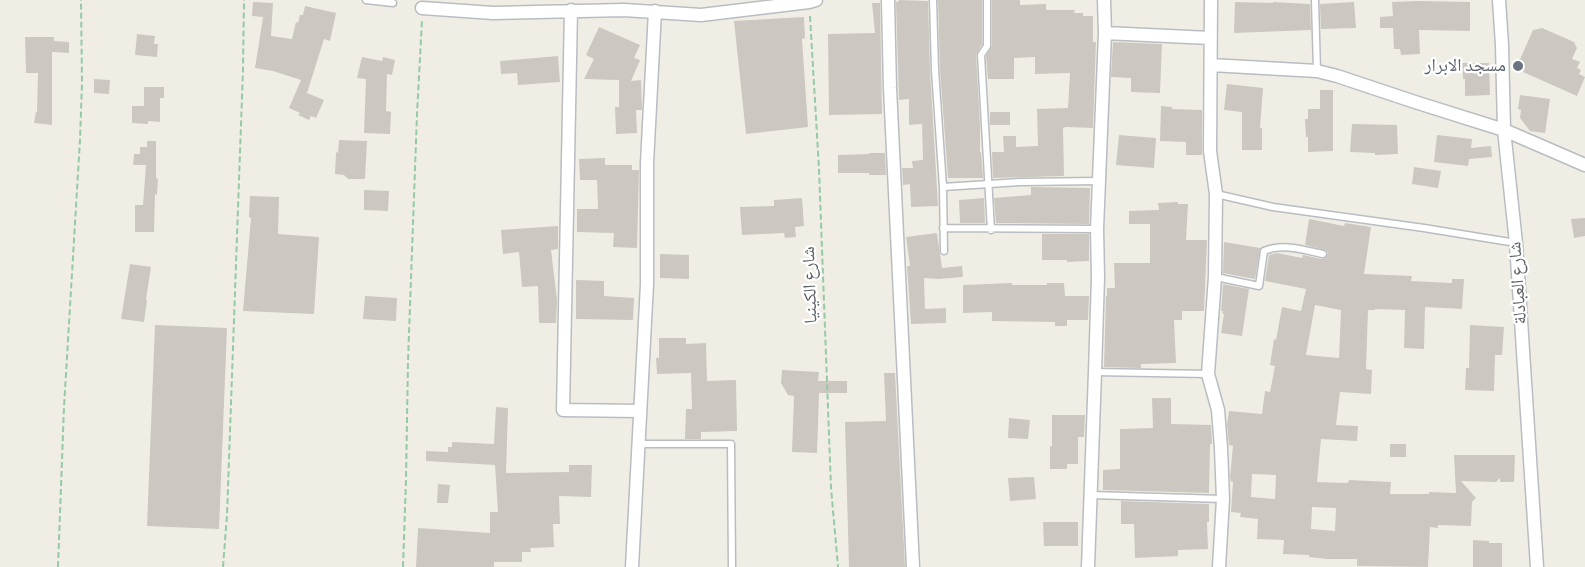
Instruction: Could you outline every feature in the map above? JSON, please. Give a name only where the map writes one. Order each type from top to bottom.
[{"type":"street","points":[[888,0],[890,88],[913,567]]},
{"type":"street","points":[[1088,567],[1105,33],[1104,0]]},
{"type":"street","points":[[1211,0],[1210,151],[1216,194],[1215,277],[1208,374],[1218,410],[1221,448],[1223,499],[1220,567]]},
{"type":"street","name":"شارع العبادلة","points":[[1499,0],[1504,130],[1516,243],[1537,567]]},
{"type":"street","points":[[422,8],[493,13],[624,10],[701,15],[813,1]]},
{"type":"street","points":[[571,10],[563,410],[640,411]]},
{"type":"street","points":[[632,567],[647,284],[647,163],[655,12]]},
{"type":"street","points":[[1105,33],[1210,38]]},
{"type":"street","points":[[1210,65],[1317,71],[1337,75],[1504,130],[1585,165]]},
{"type":"lane","points":[[366,0],[393,3]]},
{"type":"lane","points":[[933,0],[943,187],[944,251]]},
{"type":"lane","points":[[987,0],[987,46],[981,55],[991,230]]},
{"type":"lane","points":[[1315,0],[1317,71]]},
{"type":"lane","points":[[943,187],[1099,181]]},
{"type":"lane","points":[[1216,194],[1273,207],[1516,243]]},
{"type":"lane","points":[[944,228],[1097,229]]},
{"type":"lane","points":[[1215,277],[1259,286],[1264,251],[1276,246],[1323,254]]},
{"type":"lane","points":[[1095,372],[1208,374]]},
{"type":"lane","points":[[638,444],[731,444],[732,567]]},
{"type":"lane","points":[[1091,495],[1223,499]]},
{"type":"path","points":[[58,567],[64,407],[80,140],[81,0]]},
{"type":"path","points":[[223,567],[227,515],[244,0]]},
{"type":"path","name":"شارع الكينيا","points":[[813,1],[831,488],[838,567]]},
{"type":"path","points":[[403,567],[408,361],[422,8]]},
{"type":"building","points":[[899,0],[928,1],[938,206],[911,207],[910,184],[903,185],[902,168],[913,168],[912,161],[923,160],[922,124],[909,125],[909,99],[899,100],[896,2]]},
{"type":"building","points":[[938,0],[982,0],[982,44],[976,55],[983,178],[948,178],[940,70]]},
{"type":"building","points":[[992,0],[1020,0],[1020,5],[1046,4],[1046,10],[1075,10],[1074,13],[1093,16],[1093,42],[1096,42],[1093,128],[1063,128],[1064,176],[993,178],[992,152],[1004,152],[1003,136],[1016,136],[1016,147],[1038,146],[1037,109],[1068,108],[1070,73],[1035,74],[1035,57],[1014,58],[1014,79],[988,79],[986,56],[992,46]]},
{"type":"building","points":[[253,2],[273,3],[271,36],[292,39],[296,22],[298,23],[300,15],[303,15],[305,6],[336,13],[330,41],[324,39],[307,93],[324,100],[316,118],[311,116],[309,120],[289,108],[301,80],[255,68],[263,17],[252,16]]},
{"type":"building","points":[[1235,2],[1310,4],[1311,30],[1234,33]]},
{"type":"building","points":[[1354,2],[1356,28],[1321,29],[1320,4]]},
{"type":"building","points":[[1392,2],[1470,2],[1470,31],[1419,30],[1420,54],[1401,55],[1400,49],[1394,49],[1393,28],[1380,28],[1380,17],[1393,16]]},
{"type":"building","points":[[872,3],[880,3],[882,114],[829,115],[828,34],[875,33]]},
{"type":"building","points":[[804,17],[805,38],[802,39],[808,127],[746,134],[734,21]]},
{"type":"building","points":[[599,27],[640,45],[634,58],[640,60],[631,81],[641,80],[642,110],[636,110],[637,133],[616,134],[615,107],[619,107],[619,80],[584,79],[594,59],[586,55]]},
{"type":"building","points":[[1542,28],[1574,42],[1577,48],[1572,59],[1580,62],[1577,68],[1581,70],[1579,74],[1585,77],[1577,96],[1523,72],[1524,70],[1517,66],[1533,30]]},
{"type":"building","points":[[137,34],[155,36],[154,44],[158,44],[157,57],[135,55]]},
{"type":"building","points":[[25,37],[54,37],[54,41],[69,42],[69,53],[52,52],[52,125],[34,123],[37,112],[38,73],[26,73]]},
{"type":"building","points":[[1113,42],[1162,44],[1160,93],[1131,92],[1131,78],[1111,77]]},
{"type":"building","points":[[558,56],[560,82],[518,85],[517,73],[501,74],[500,61]]},
{"type":"building","points":[[362,57],[382,61],[383,57],[395,60],[392,75],[387,74],[386,111],[391,112],[390,134],[364,133],[366,79],[357,78]]},
{"type":"building","points":[[1462,63],[1489,63],[1490,95],[1465,96]]},
{"type":"building","points":[[94,79],[110,80],[109,94],[94,93]]},
{"type":"building","points":[[1227,84],[1263,88],[1260,128],[1262,128],[1262,150],[1242,150],[1242,112],[1224,110]]},
{"type":"building","points":[[144,87],[164,87],[164,98],[160,98],[160,122],[132,123],[132,106],[144,106]]},
{"type":"building","points":[[1320,90],[1333,90],[1333,151],[1308,152],[1305,119],[1308,119],[1308,109],[1320,109]]},
{"type":"building","points":[[1520,95],[1550,99],[1545,133],[1530,131],[1520,118],[1521,110],[1518,109]]},
{"type":"building","points":[[1161,106],[1172,107],[1172,109],[1202,110],[1202,155],[1186,155],[1186,142],[1160,141]]},
{"type":"building","points":[[990,112],[1010,112],[1010,125],[990,125]]},
{"type":"building","points":[[1352,124],[1397,125],[1398,154],[1375,155],[1375,153],[1350,152]]},
{"type":"building","points":[[1119,135],[1156,138],[1154,168],[1116,165]]},
{"type":"building","points":[[1437,135],[1472,139],[1471,148],[1491,146],[1492,157],[1469,159],[1468,166],[1434,162]]},
{"type":"building","points":[[339,140],[367,141],[365,179],[348,179],[344,175],[335,174]]},
{"type":"building","points":[[147,141],[156,141],[156,178],[158,179],[157,195],[155,194],[154,232],[135,232],[135,205],[143,205],[146,165],[133,165],[134,154],[140,154],[140,147],[147,147]]},
{"type":"building","points":[[885,153],[886,175],[838,173],[838,155]]},
{"type":"building","points":[[605,158],[605,165],[632,165],[632,170],[639,170],[637,248],[613,247],[614,233],[577,232],[577,209],[598,209],[597,180],[580,180],[579,159]]},
{"type":"building","points":[[1414,167],[1441,171],[1438,188],[1412,184]]},
{"type":"building","points":[[1031,187],[1090,188],[1089,224],[996,223],[994,198],[1031,195]]},
{"type":"building","points":[[364,190],[389,191],[388,211],[364,210]]},
{"type":"building","points":[[250,196],[279,197],[278,234],[319,237],[314,314],[243,311],[251,218],[249,217]]},
{"type":"building","points":[[802,198],[804,226],[795,227],[796,237],[785,238],[784,233],[742,235],[740,207],[774,206],[774,200]]},
{"type":"building","points":[[984,198],[985,223],[960,223],[959,200]]},
{"type":"building","points":[[1178,202],[1178,204],[1188,204],[1186,240],[1207,240],[1204,311],[1182,311],[1182,320],[1174,320],[1176,363],[1141,364],[1141,368],[1104,367],[1106,296],[1107,288],[1115,288],[1114,263],[1150,263],[1150,224],[1129,224],[1129,211],[1159,210],[1158,203]]},
{"type":"building","points":[[1585,218],[1585,236],[1574,238],[1571,219]]},
{"type":"building","points":[[1309,219],[1344,226],[1345,223],[1371,227],[1364,274],[1412,276],[1411,281],[1452,283],[1452,279],[1464,279],[1462,309],[1425,307],[1424,349],[1404,348],[1405,310],[1368,310],[1366,369],[1372,370],[1371,394],[1340,392],[1336,425],[1358,426],[1357,441],[1321,439],[1317,482],[1348,483],[1349,480],[1391,482],[1390,494],[1456,493],[1454,455],[1515,455],[1514,482],[1500,482],[1500,478],[1496,482],[1461,481],[1476,498],[1472,502],[1471,526],[1438,525],[1438,528],[1430,527],[1428,567],[1357,566],[1357,559],[1327,559],[1309,557],[1309,555],[1283,554],[1284,540],[1257,539],[1258,519],[1240,517],[1241,513],[1231,512],[1233,482],[1230,477],[1233,446],[1229,445],[1227,424],[1229,411],[1262,414],[1265,391],[1270,392],[1275,366],[1270,365],[1282,307],[1301,311],[1306,289],[1265,281],[1269,255],[1277,253],[1302,258],[1303,255],[1326,258],[1328,253],[1326,250],[1305,245]],"holes":[[[1315,305],[1341,310],[1339,358],[1306,355]],[[1252,474],[1276,475],[1275,499],[1251,497]],[[1312,507],[1336,508],[1335,531],[1311,529]]]},
{"type":"building","points":[[558,226],[558,249],[551,250],[557,300],[556,323],[539,323],[538,286],[522,287],[519,252],[503,254],[501,230]]},
{"type":"building","points":[[937,233],[942,268],[962,266],[963,277],[924,278],[925,309],[946,308],[946,323],[911,324],[907,266],[910,266],[906,237]]},
{"type":"building","points":[[1042,234],[1089,234],[1089,261],[1042,260]]},
{"type":"building","points":[[1224,242],[1260,248],[1255,279],[1223,273]]},
{"type":"building","points":[[660,254],[689,255],[689,279],[660,278]]},
{"type":"building","points":[[130,264],[151,267],[144,322],[121,319]]},
{"type":"building","points":[[576,280],[604,281],[604,296],[634,298],[633,320],[576,319]]},
{"type":"building","points":[[1012,283],[1012,285],[1047,285],[1047,283],[1064,283],[1065,296],[1089,296],[1088,320],[1067,320],[1067,326],[1055,326],[1055,322],[992,321],[992,312],[963,313],[963,285]]},
{"type":"building","points":[[1223,284],[1249,289],[1242,336],[1221,333],[1224,314],[1221,311]]},
{"type":"building","points":[[365,296],[397,298],[396,321],[363,319]]},
{"type":"building","points":[[155,325],[227,328],[219,529],[147,526]]},
{"type":"building","points":[[1470,325],[1504,327],[1502,355],[1495,355],[1494,391],[1465,390],[1466,368],[1469,368]]},
{"type":"building","points":[[659,338],[686,338],[686,344],[706,343],[707,381],[736,380],[737,431],[701,432],[701,439],[685,439],[686,409],[692,409],[691,373],[657,374],[656,358],[659,358]]},
{"type":"building","points":[[782,370],[819,372],[818,381],[847,381],[847,393],[819,393],[817,453],[792,452],[794,396],[788,395],[781,383]]},
{"type":"building","points":[[884,373],[895,373],[905,567],[849,567],[845,422],[886,421]]},
{"type":"building","points":[[1152,398],[1171,398],[1171,424],[1211,425],[1209,493],[1103,490],[1103,470],[1120,469],[1120,429],[1153,428]]},
{"type":"building","points":[[496,407],[508,408],[506,473],[569,472],[569,465],[592,465],[591,497],[559,496],[560,524],[553,524],[554,547],[530,548],[531,552],[522,552],[522,562],[494,562],[494,567],[416,567],[418,528],[490,533],[490,512],[498,512],[495,465],[426,461],[426,451],[448,452],[448,447],[452,447],[452,442],[494,444]]},
{"type":"building","points":[[1052,415],[1085,415],[1084,437],[1078,437],[1078,464],[1067,464],[1067,469],[1050,469]]},
{"type":"building","points":[[1009,418],[1030,420],[1028,439],[1008,438]]},
{"type":"building","points":[[1390,444],[1406,444],[1406,457],[1390,457]]},
{"type":"building","points":[[1034,477],[1036,499],[1010,501],[1008,478]]},
{"type":"building","points":[[438,484],[450,485],[448,503],[437,503]]},
{"type":"building","points":[[1121,501],[1209,504],[1208,549],[1178,550],[1178,556],[1135,558],[1134,524],[1121,524]]},
{"type":"building","points":[[1043,522],[1078,522],[1078,546],[1044,546]]},
{"type":"building","points":[[1473,540],[1502,543],[1502,567],[1473,567]]},
{"type":"place","name":"مسجد الابرار","points":[[1518,66]]}]
